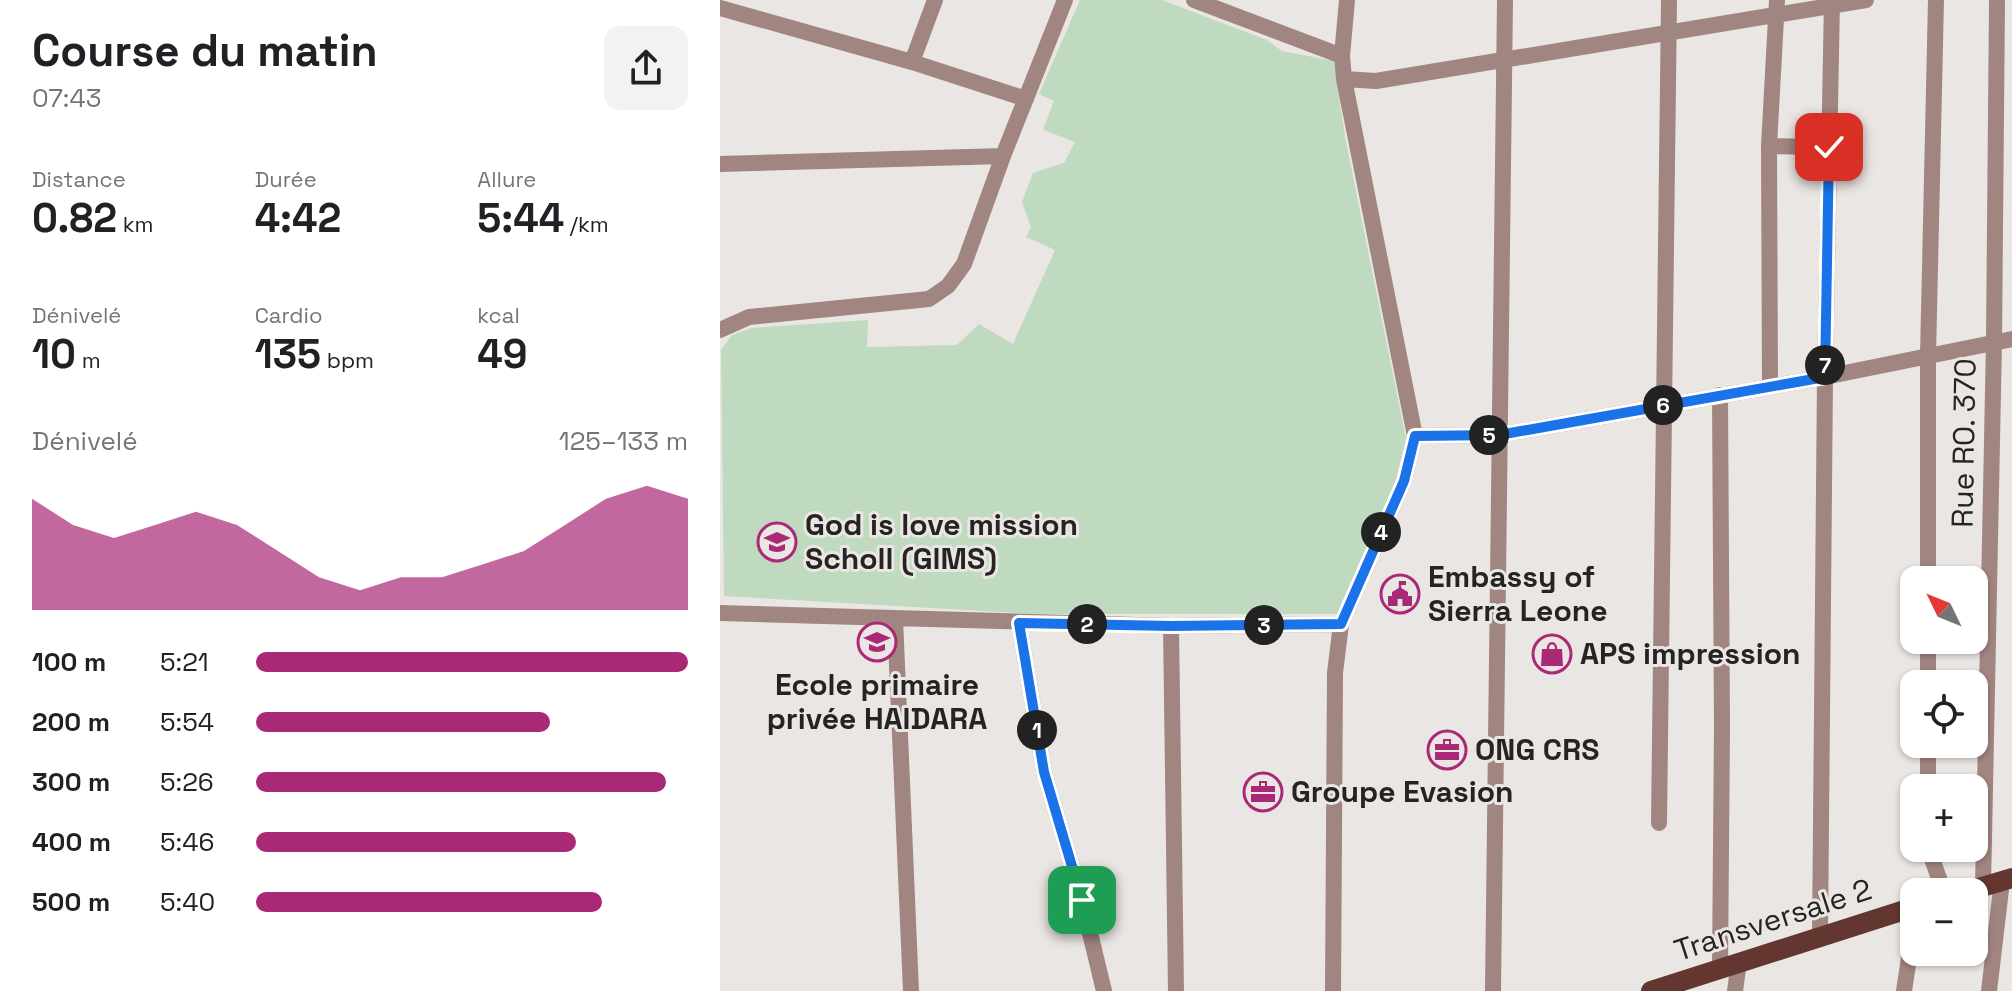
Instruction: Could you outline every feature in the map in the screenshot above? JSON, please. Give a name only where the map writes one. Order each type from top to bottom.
[{"type":"main road","name":"Transversale 2","points":[[1651,991],[1900,911]]},
{"type":"street","points":[[912,62],[935,0]]},
{"type":"street","points":[[720,330],[749,317],[929,299],[948,286],[964,264],[1065,0]]},
{"type":"street","points":[[1194,0],[1236,7],[1342,56]]},
{"type":"street","points":[[1333,991],[1335,673],[1341,624],[1404,481],[1415,436],[1344,79],[1342,56],[1347,0]]},
{"type":"street","points":[[1493,991],[1505,0]]},
{"type":"street","points":[[1659,823],[1669,0]]},
{"type":"street","points":[[1344,79],[1376,81],[1669,31],[1777,8],[1866,0]]},
{"type":"street","points":[[1928,566],[1928,356],[1936,0]]},
{"type":"street","name":"Rue RO. 370","points":[[1989,991],[1997,0]]},
{"type":"street","points":[[1820,935],[1832,3]]},
{"type":"street","points":[[720,8],[912,62],[1026,99]]},
{"type":"street","points":[[1770,387],[1769,146],[1777,8]]},
{"type":"street","points":[[1769,146],[1829,147]]},
{"type":"street","points":[[720,164],[1003,156]]},
{"type":"street","points":[[1415,436],[1499,435],[1825,377],[2012,339]]},
{"type":"street","points":[[1720,395],[1722,726],[1729,964],[1735,991]]},
{"type":"street","points":[[720,613],[1171,626],[1341,624]]},
{"type":"street","points":[[895,619],[911,991]]},
{"type":"street","points":[[1019,623],[1044,772],[1082,900],[1104,991]]},
{"type":"street","points":[[1171,626],[1176,991]]},
{"type":"street","points":[[1904,991],[1908,966]]},
{"type":"green space","points":[[1080,0],[1162,0],[1267,40],[1282,51],[1334,61],[1345,137],[1406,439],[1396,479],[1338,614],[1035,614],[724,596],[721,350],[732,335],[751,328],[868,320],[867,347],[957,345],[979,324],[1013,344],[1055,250],[1026,237],[1031,227],[1022,202],[1033,173],[1064,163],[1075,142],[1043,130],[1054,101],[1039,94]]},
{"type":"place","name":"God is love mission Scholl (GlMS)","points":[[777,542]]},
{"type":"place","name":"Embassy of Sierra Leone","points":[[1400,594]]},
{"type":"place","name":"Ecole primaire privée HAIDARA","points":[[877,642]]},
{"type":"place","name":"APS impression","points":[[1552,654]]},
{"type":"place","name":"ONG CRS","points":[[1447,750]]},
{"type":"place","name":"Groupe Evasion","points":[[1263,792]]},
{"type":"route","points":[[1082,900],[1044,772],[1019,623],[1171,626],[1341,624],[1404,481],[1415,436],[1499,435],[1825,377],[1829,147]]}]
